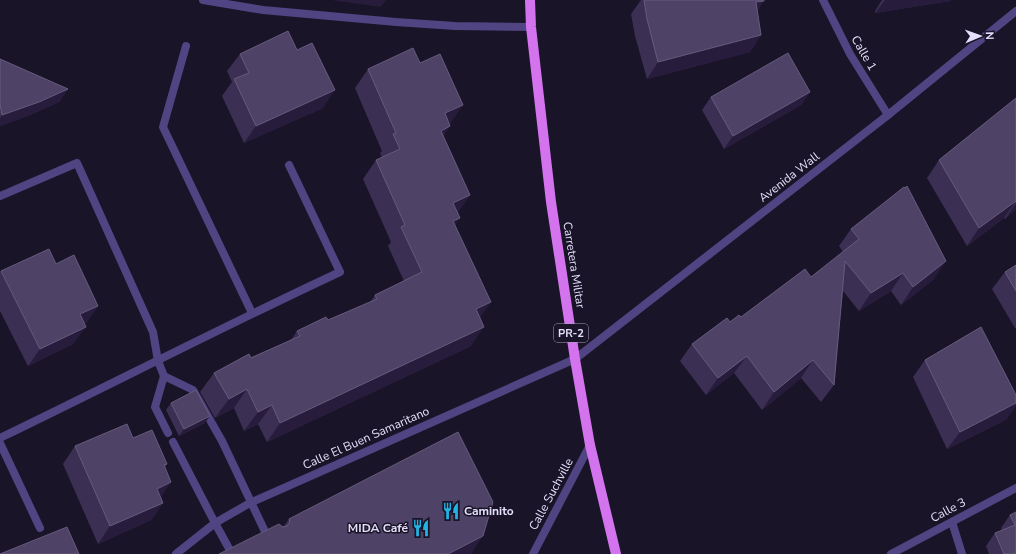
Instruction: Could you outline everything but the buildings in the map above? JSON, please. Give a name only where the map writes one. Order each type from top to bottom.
[{"type":"main road","name":"Carretera Militar","points":[[530,0],[531,27],[551,202],[575,359],[590,445],[616,554]]},
{"type":"street","points":[[203,0],[263,10],[396,22],[455,26],[531,27]]},
{"type":"street","name":"Calle 1","points":[[823,0],[850,54],[888,115]]},
{"type":"street","name":"Avenida Wall","points":[[575,359],[888,115],[1016,11]]},
{"type":"street","points":[[186,46],[164,127],[252,313]]},
{"type":"street","points":[[0,196],[77,163],[152,332],[158,361],[164,376],[155,407],[168,433]]},
{"type":"street","points":[[0,438],[158,361],[252,313],[340,272],[289,166]]},
{"type":"street","name":"Calle El Buen Samaritano","points":[[176,554],[215,523],[250,503],[575,359]]},
{"type":"street","points":[[164,376],[193,390],[222,442],[270,542]]},
{"type":"street","points":[[173,442],[232,554]]},
{"type":"street","points":[[0,443],[40,528]]},
{"type":"street","name":"Calle Suchville","points":[[533,554],[590,445]]},
{"type":"street","name":"Calle 3","points":[[891,554],[1016,488]]},
{"type":"street","points":[[952,522],[962,554]]},
{"type":"place","name":"Caminito","points":[[451,511]]},
{"type":"place","name":"MIDA Café","points":[[421,528]]}]
